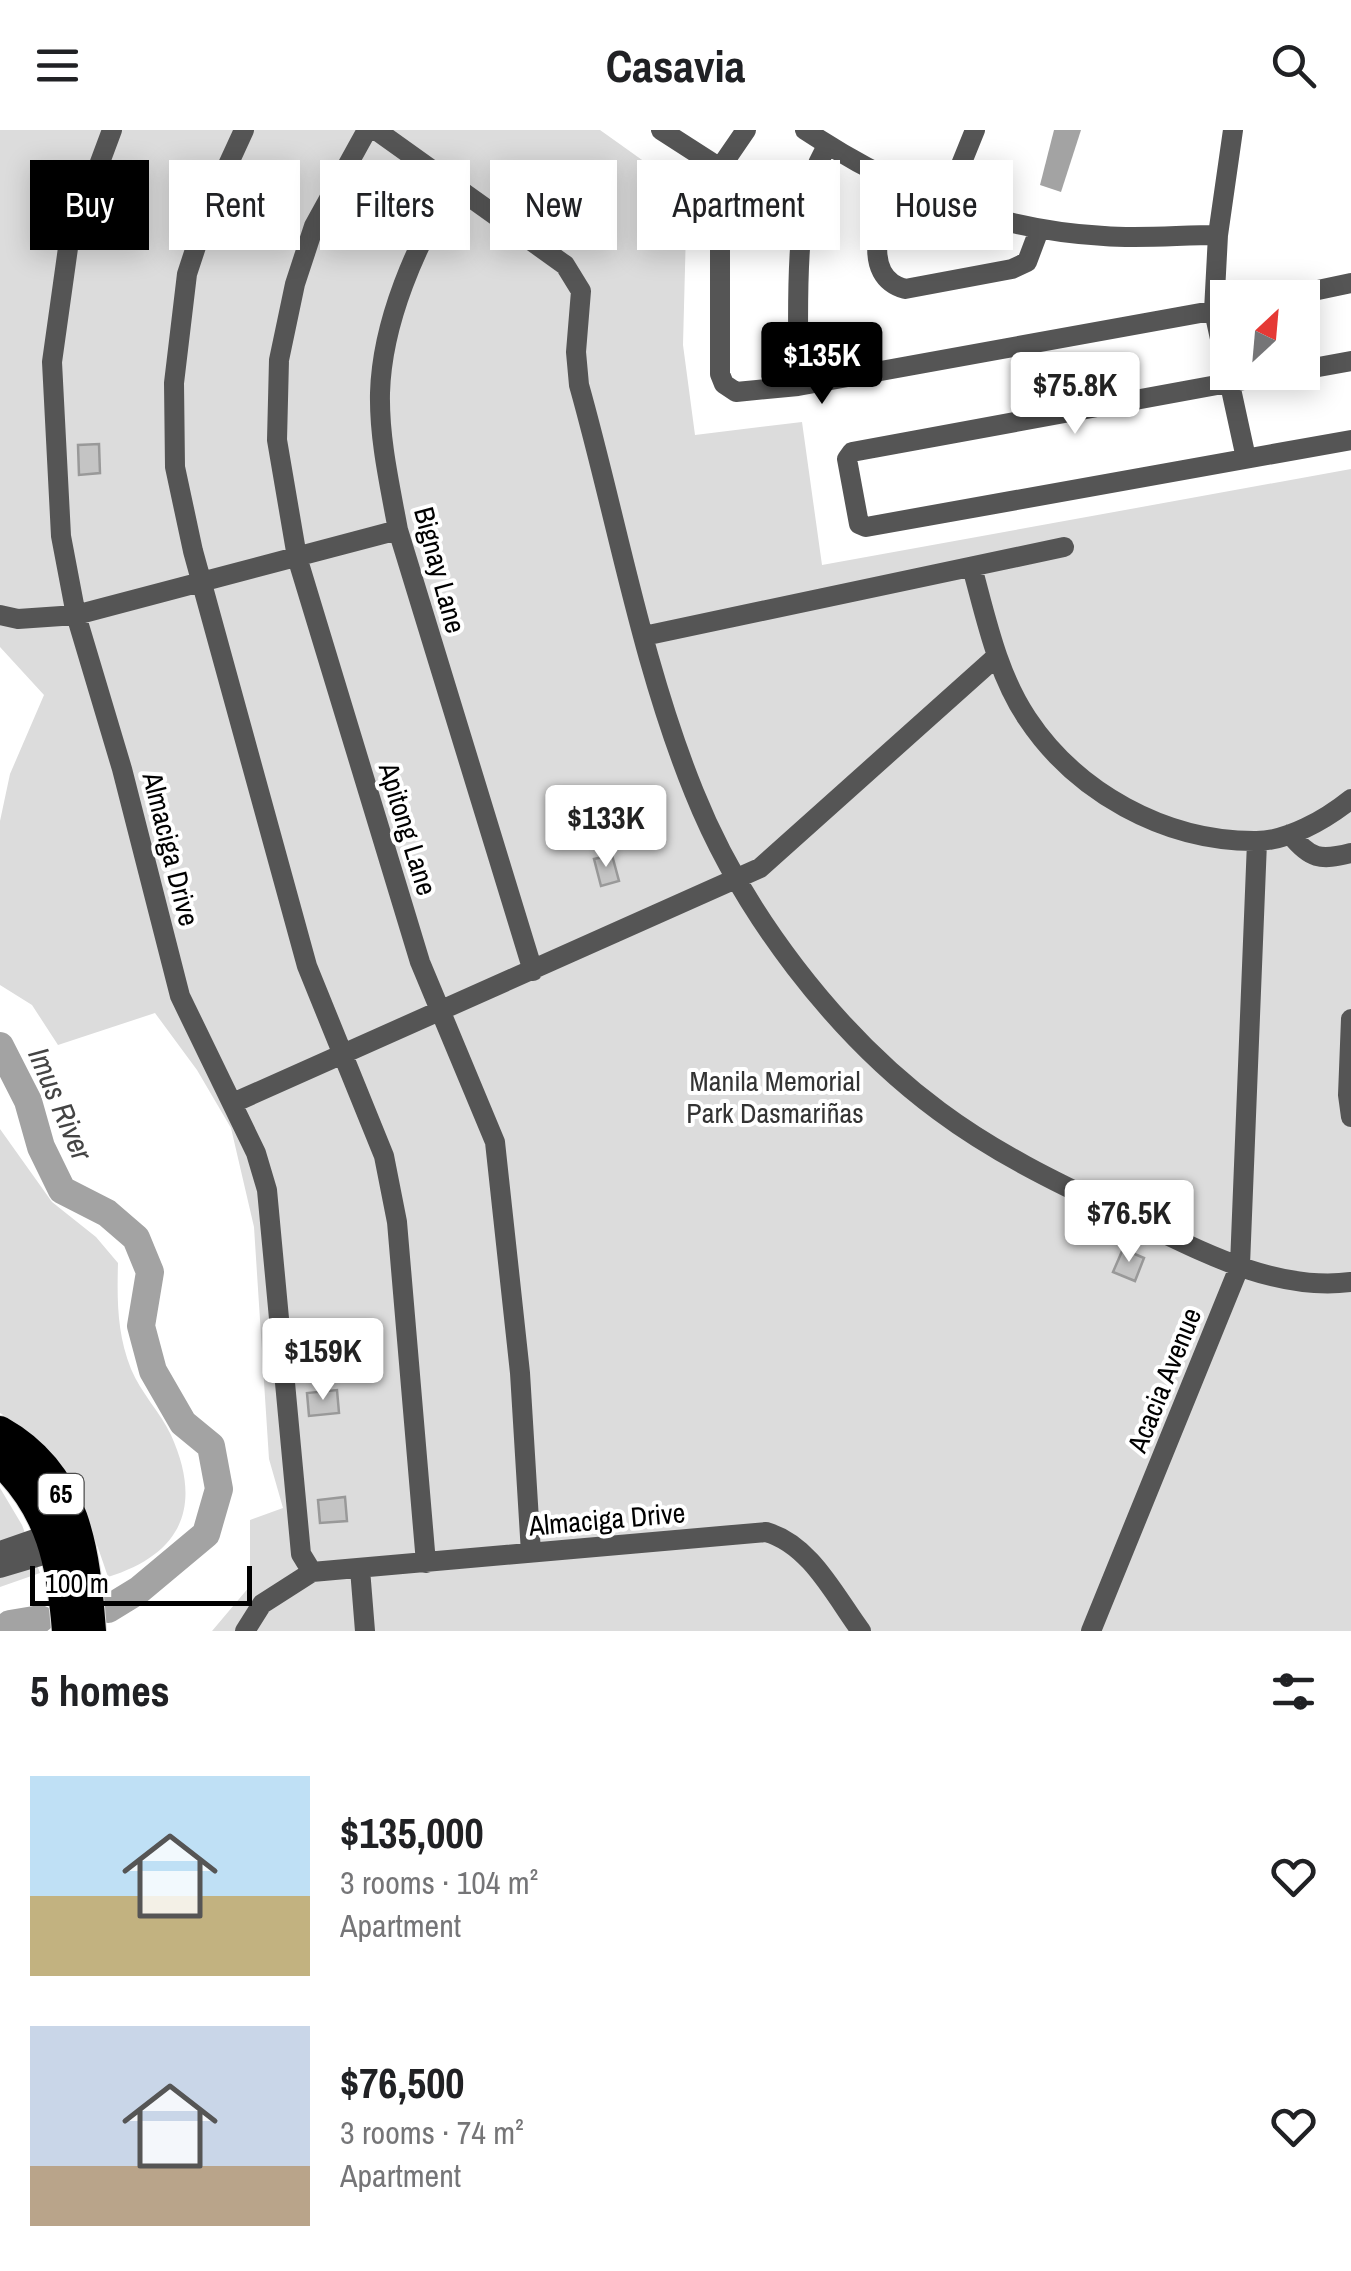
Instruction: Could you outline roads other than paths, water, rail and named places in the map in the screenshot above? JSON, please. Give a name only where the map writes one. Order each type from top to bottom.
[{"type":"highway","name":"65","points":[[0,1431],[34,1458],[68,1505],[81,1535],[65,1561],[68,1631]]},
{"type":"highway","name":"65","points":[[0,1461],[32,1498],[65,1561],[91,1631]]},
{"type":"street","name":"Almaciga Drive","points":[[112,130],[68,248],[52,362],[60,536],[76,615],[122,769],[180,996],[256,1154],[267,1190],[300,1554],[312,1572]]},
{"type":"street","points":[[244,130],[210,204],[187,274],[174,383],[176,467],[202,581],[307,966],[384,1156],[392,1190],[426,1563]]},
{"type":"street","name":"Apitong Lane","points":[[366,130],[314,226],[294,284],[279,360],[277,440],[297,557],[420,962],[496,1142],[520,1372],[531,1553]]},
{"type":"street","points":[[376,130],[417,160]]},
{"type":"street","points":[[660,130],[707,160]]},
{"type":"street","points":[[725,160],[746,130]]},
{"type":"street","points":[[805,130],[860,164]]},
{"type":"street","points":[[963,160],[976,130]]},
{"type":"street","points":[[1220,280],[1218,235],[1232,130]]},
{"type":"street","points":[[798,386],[803,211],[815,166],[828,145]]},
{"type":"street","points":[[470,198],[565,265],[578,282],[579,386],[644,636],[694,791],[736,882],[780,947],[826,1003],[907,1085],[940,1112],[1064,1187],[1240,1266],[1318,1286],[1351,1282]]},
{"type":"street","points":[[1013,223],[1039,230],[1106,237],[1218,235]]},
{"type":"street","points":[[879,250],[878,265],[892,286],[905,289],[1012,270],[1027,262],[1039,230]]},
{"type":"street","name":"Bignay Lane","points":[[417,250],[406,275],[380,392],[385,460],[398,530],[533,970]]},
{"type":"street","points":[[720,250],[720,374],[724,384],[736,392],[798,386],[1210,312]]},
{"type":"street","points":[[1320,290],[1351,283]]},
{"type":"street","points":[[1320,367],[1351,361]]},
{"type":"street","points":[[1210,387],[852,452],[847,458],[859,524],[866,527],[1351,440]]},
{"type":"street","points":[[1231,390],[1246,458]]},
{"type":"street","points":[[0,614],[18,619],[76,615],[398,530]]},
{"type":"street","points":[[644,636],[1064,547]]},
{"type":"street","points":[[972,567],[1011,691],[1043,740],[1096,789],[1131,811],[1187,831],[1257,842],[1290,834],[1351,799]]},
{"type":"street","points":[[233,1103],[736,882],[760,868],[997,656]]},
{"type":"street","points":[[1290,834],[1306,854],[1315,858],[1326,860],[1351,853]]},
{"type":"street","name":"Acacia Avenue","points":[[1090,1631],[1240,1266],[1257,842]]},
{"type":"street","points":[[1351,1018],[1351,1117]]},
{"type":"street","name":"Almaciga Drive","points":[[245,1631],[262,1604],[312,1572],[766,1532],[786,1538],[800,1550],[861,1631]]},
{"type":"street","points":[[0,1551],[65,1561]]},
{"type":"street","points":[[0,1568],[65,1561]]},
{"type":"street","points":[[360,1568],[365,1631]]},
{"type":"waterway","name":"Imus River","points":[[0,1046],[28,1101],[41,1147],[62,1190],[107,1213],[136,1238],[150,1272],[141,1326],[153,1371],[183,1423],[211,1446],[219,1489],[206,1534],[139,1590],[108,1609]]},
{"type":"waterway","name":"Imus River","points":[[8,1631],[10,1624],[40,1619]]},
{"type":"park label","name":"Manila Memorial Park Dasmariñas","points":[[775,1097]]}]
